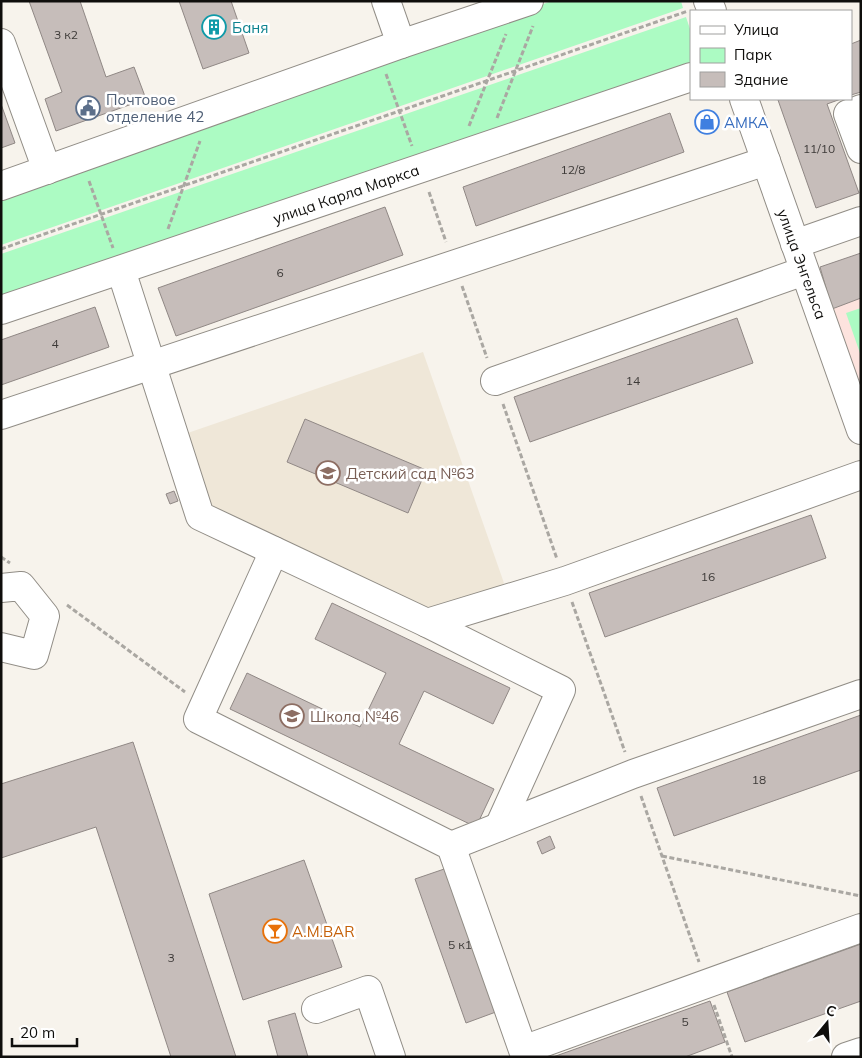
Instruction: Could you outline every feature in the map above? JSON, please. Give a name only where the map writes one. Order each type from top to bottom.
[{"type":"street","points":[[386,1],[390,48]]},
{"type":"street","points":[[1,186],[390,48],[527,8]]},
{"type":"street","points":[[1,43],[7,76],[47,170]]},
{"type":"street","name":"улица Карла Маркса","points":[[1,310],[690,77]]},
{"type":"street","name":"улица Энгельса","points":[[744,100],[861,430]]},
{"type":"street","points":[[861,109],[848,114],[861,150]]},
{"type":"street","points":[[1,415],[766,161]]},
{"type":"street","points":[[795,244],[861,221]]},
{"type":"street","points":[[121,270],[200,516],[427,623],[561,690],[499,827]]},
{"type":"street","points":[[495,381],[804,271]]},
{"type":"street","points":[[427,623],[565,580],[861,475]]},
{"type":"street","points":[[274,551],[198,720],[451,846],[523,1050],[861,928]]},
{"type":"street","points":[[1,647],[34,655],[45,616],[21,586],[9,578]]},
{"type":"street","points":[[451,846],[633,774],[861,694]]},
{"type":"street","points":[[316,1009],[368,990],[390,1057]]},
{"type":"street","points":[[846,1057],[861,1052]]},
{"type":"path","points":[[694,10],[712,4]]},
{"type":"path","points":[[486,146],[515,71],[527,8]]},
{"type":"path","points":[[456,156],[487,81],[527,8]]},
{"type":"path","points":[[1,250],[690,11]]},
{"type":"path","points":[[390,48],[400,111],[732,1057]]},
{"type":"path","points":[[158,258],[210,112]]},
{"type":"path","points":[[81,158],[121,270]]},
{"type":"path","points":[[1,557],[9,578]]},
{"type":"path","points":[[63,602],[195,699],[198,720]]},
{"type":"path","points":[[662,856],[861,896]]},
{"type":"shaded area","points":[[861,298],[861,388],[832,309]]},
{"type":"shaded area","name":"Детский сад №63","points":[[423,352],[504,583],[498,590],[426,611],[204,510],[179,436]]},
{"type":"green space","points":[[552,1],[681,1],[683,8],[1,245],[1,192]]},
{"type":"green space","points":[[686,17],[690,29],[690,63],[1,302],[1,254]]},
{"type":"green space","points":[[861,308],[861,356],[846,313]]},
{"type":"building","points":[[29,1],[80,1],[106,77],[134,67],[146,99],[56,131],[45,99],[62,92]]},
{"type":"building","name":"Баня","points":[[179,1],[231,1],[249,53],[203,69]]},
{"type":"building","points":[[861,40],[861,92],[852,95],[852,44]]},
{"type":"building","points":[[778,100],[838,100],[827,104],[859,193],[816,208]]},
{"type":"building","points":[[1,104],[15,143],[1,148]]},
{"type":"building","points":[[670,113],[684,152],[476,226],[463,187]]},
{"type":"building","points":[[385,207],[403,255],[176,336],[158,288]]},
{"type":"building","points":[[861,253],[861,298],[832,309],[820,267]]},
{"type":"building","points":[[95,307],[109,347],[1,385],[1,340]]},
{"type":"building","points":[[737,318],[753,363],[530,442],[514,397]]},
{"type":"building","points":[[305,419],[426,470],[408,513],[287,462]]},
{"type":"building","points":[[174,491],[178,501],[170,504],[166,494]]},
{"type":"building","points":[[811,515],[826,558],[605,637],[589,593]]},
{"type":"building","name":"Школа №46","points":[[332,603],[510,688],[493,724],[424,691],[399,744],[494,789],[476,827],[230,709],[247,673],[360,727],[386,673],[315,639]]},
{"type":"building","points":[[861,715],[861,770],[674,836],[657,788]]},
{"type":"building","points":[[133,742],[236,1057],[171,1057],[96,827],[1,858],[1,784]]},
{"type":"building","points":[[550,836],[555,848],[542,854],[537,842]]},
{"type":"building","name":"А.М.BAR","points":[[304,860],[342,967],[243,1000],[209,894]]},
{"type":"building","points":[[453,866],[504,1009],[466,1023],[415,879]]},
{"type":"building","points":[[861,944],[861,1001],[745,1042],[727,992]]},
{"type":"building","points":[[710,1001],[725,1042],[685,1057],[553,1057]]},
{"type":"building","points":[[295,1013],[308,1057],[278,1057],[268,1021]]},
{"type":"place","name":"Баня","points":[[214,27]]},
{"type":"place","name":"Почтовое отделение 42","points":[[88,108]]},
{"type":"place","name":"АМКА","points":[[707,122]]},
{"type":"place","name":"Детский сад №63","points":[[328,473]]},
{"type":"place","name":"Школа №46","points":[[292,716]]},
{"type":"place","name":"А.М.BAR","points":[[275,931]]}]
